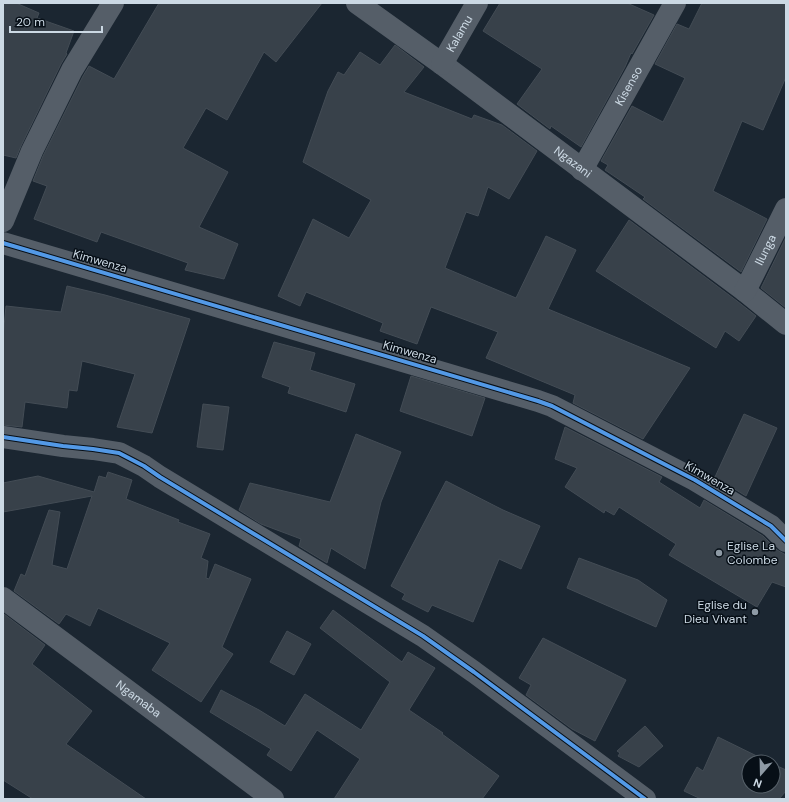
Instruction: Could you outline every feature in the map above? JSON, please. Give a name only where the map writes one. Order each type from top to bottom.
[{"type":"street","points":[[3,221],[32,151],[72,70],[113,3]]},
{"type":"street","name":"Ngazani","points":[[357,3],[442,64],[745,291],[786,324]]},
{"type":"street","name":"Kalamu","points":[[442,64],[477,3]]},
{"type":"street","name":"Kisenso","points":[[582,170],[675,3]]},
{"type":"street","name":"Ilunga","points":[[745,291],[786,209]]},
{"type":"street","name":"Kimwenza","points":[[3,243],[538,400],[695,480],[771,526],[786,540]]},
{"type":"street","points":[[3,437],[63,446],[119,452],[144,466],[423,636],[646,799]]},
{"type":"street","name":"Ngamaba","points":[[3,598],[273,799]]},
{"type":"building","points":[[3,3],[16,3],[39,13],[37,18],[74,31],[66,53],[67,54],[16,158],[3,155]]},
{"type":"building","points":[[159,3],[322,3],[276,62],[264,52],[227,120],[206,108],[183,148],[228,172],[199,227],[238,244],[224,279],[185,270],[188,263],[101,232],[97,242],[34,219],[47,186],[33,181],[43,156],[83,76],[89,66],[114,79]]},
{"type":"building","points":[[500,3],[627,3],[654,15],[632,54],[631,53],[625,67],[581,147],[551,126],[550,129],[517,104],[542,69],[483,31]]},
{"type":"building","points":[[702,3],[786,3],[786,77],[763,130],[742,121],[713,191],[767,219],[741,272],[643,199],[645,197],[605,170],[608,165],[601,161],[632,106],[663,122],[685,78],[655,64],[677,24],[689,29]]},
{"type":"building","points":[[395,45],[424,67],[404,92],[472,119],[474,115],[502,125],[537,151],[509,199],[488,187],[478,216],[466,212],[445,268],[516,298],[546,236],[576,250],[548,309],[690,368],[643,439],[573,403],[575,395],[486,358],[498,332],[431,307],[417,344],[380,331],[383,323],[306,292],[300,306],[278,296],[313,219],[349,238],[371,200],[303,162],[328,91],[338,72],[344,75],[360,52],[380,65]]},
{"type":"building","points":[[629,220],[756,316],[739,341],[725,331],[716,348],[596,271]]},
{"type":"building","points":[[786,237],[786,308],[761,288]]},
{"type":"building","points":[[67,286],[190,319],[152,433],[117,427],[135,374],[82,361],[77,391],[69,390],[67,408],[25,402],[22,427],[3,425],[3,337],[6,306],[61,312]]},
{"type":"building","points":[[274,342],[315,353],[310,370],[355,384],[346,412],[288,393],[290,387],[262,377]]},
{"type":"building","points":[[411,376],[485,398],[472,436],[400,411]]},
{"type":"building","points":[[203,404],[229,407],[223,450],[197,447]]},
{"type":"building","points":[[744,414],[777,428],[746,496],[715,477]]},
{"type":"building","points":[[565,427],[662,477],[659,482],[700,508],[704,500],[763,536],[777,550],[786,555],[786,587],[772,582],[757,607],[669,555],[676,544],[619,507],[614,515],[605,510],[604,513],[565,487],[577,468],[555,459]]},
{"type":"building","points":[[356,434],[401,452],[381,502],[365,569],[331,548],[327,563],[299,546],[301,539],[261,524],[239,510],[250,483],[330,502]]},
{"type":"building","points":[[108,472],[132,480],[126,499],[179,520],[178,522],[210,534],[201,558],[208,561],[206,578],[209,579],[215,564],[251,579],[222,647],[233,654],[201,702],[152,670],[170,643],[98,608],[90,626],[66,614],[59,624],[14,591],[21,574],[25,576],[49,510],[60,512],[52,565],[67,569],[92,496],[3,512],[3,483],[38,476],[94,492],[99,476],[106,478]]},
{"type":"building","points":[[446,481],[503,510],[540,526],[521,569],[499,559],[473,622],[432,605],[428,612],[402,599],[405,594],[391,586]]},
{"type":"building","points":[[579,558],[638,580],[667,600],[656,627],[567,588]]},
{"type":"building","points":[[333,610],[402,662],[408,652],[435,668],[409,710],[443,733],[442,734],[499,776],[482,799],[334,799],[360,759],[317,730],[291,771],[267,755],[271,749],[210,712],[221,690],[285,726],[305,694],[361,730],[390,682],[320,628]]},
{"type":"building","points":[[4,614],[45,645],[32,664],[92,711],[66,744],[146,799],[33,799],[3,780]]},
{"type":"building","points":[[287,631],[311,644],[294,675],[270,662]]},
{"type":"building","points":[[543,638],[626,680],[595,741],[572,729],[526,695],[531,685],[519,678]]},
{"type":"building","points":[[645,726],[663,746],[639,767],[618,756],[620,753],[617,751]]},
{"type":"building","points":[[718,737],[753,754],[741,754],[741,794],[781,794],[781,768],[786,770],[786,791],[779,799],[701,799],[684,791],[697,767],[703,771]]},
{"type":"cycle path","points":[[3,243],[552,406],[695,480],[771,526],[786,541]]},
{"type":"cycle path","points":[[3,437],[119,453],[144,466],[423,636],[645,799]]},
{"type":"place","name":"Eglise La Colombe","points":[[719,553]]},
{"type":"place","name":"Eglise du Dieu Vivant","points":[[755,612]]}]
